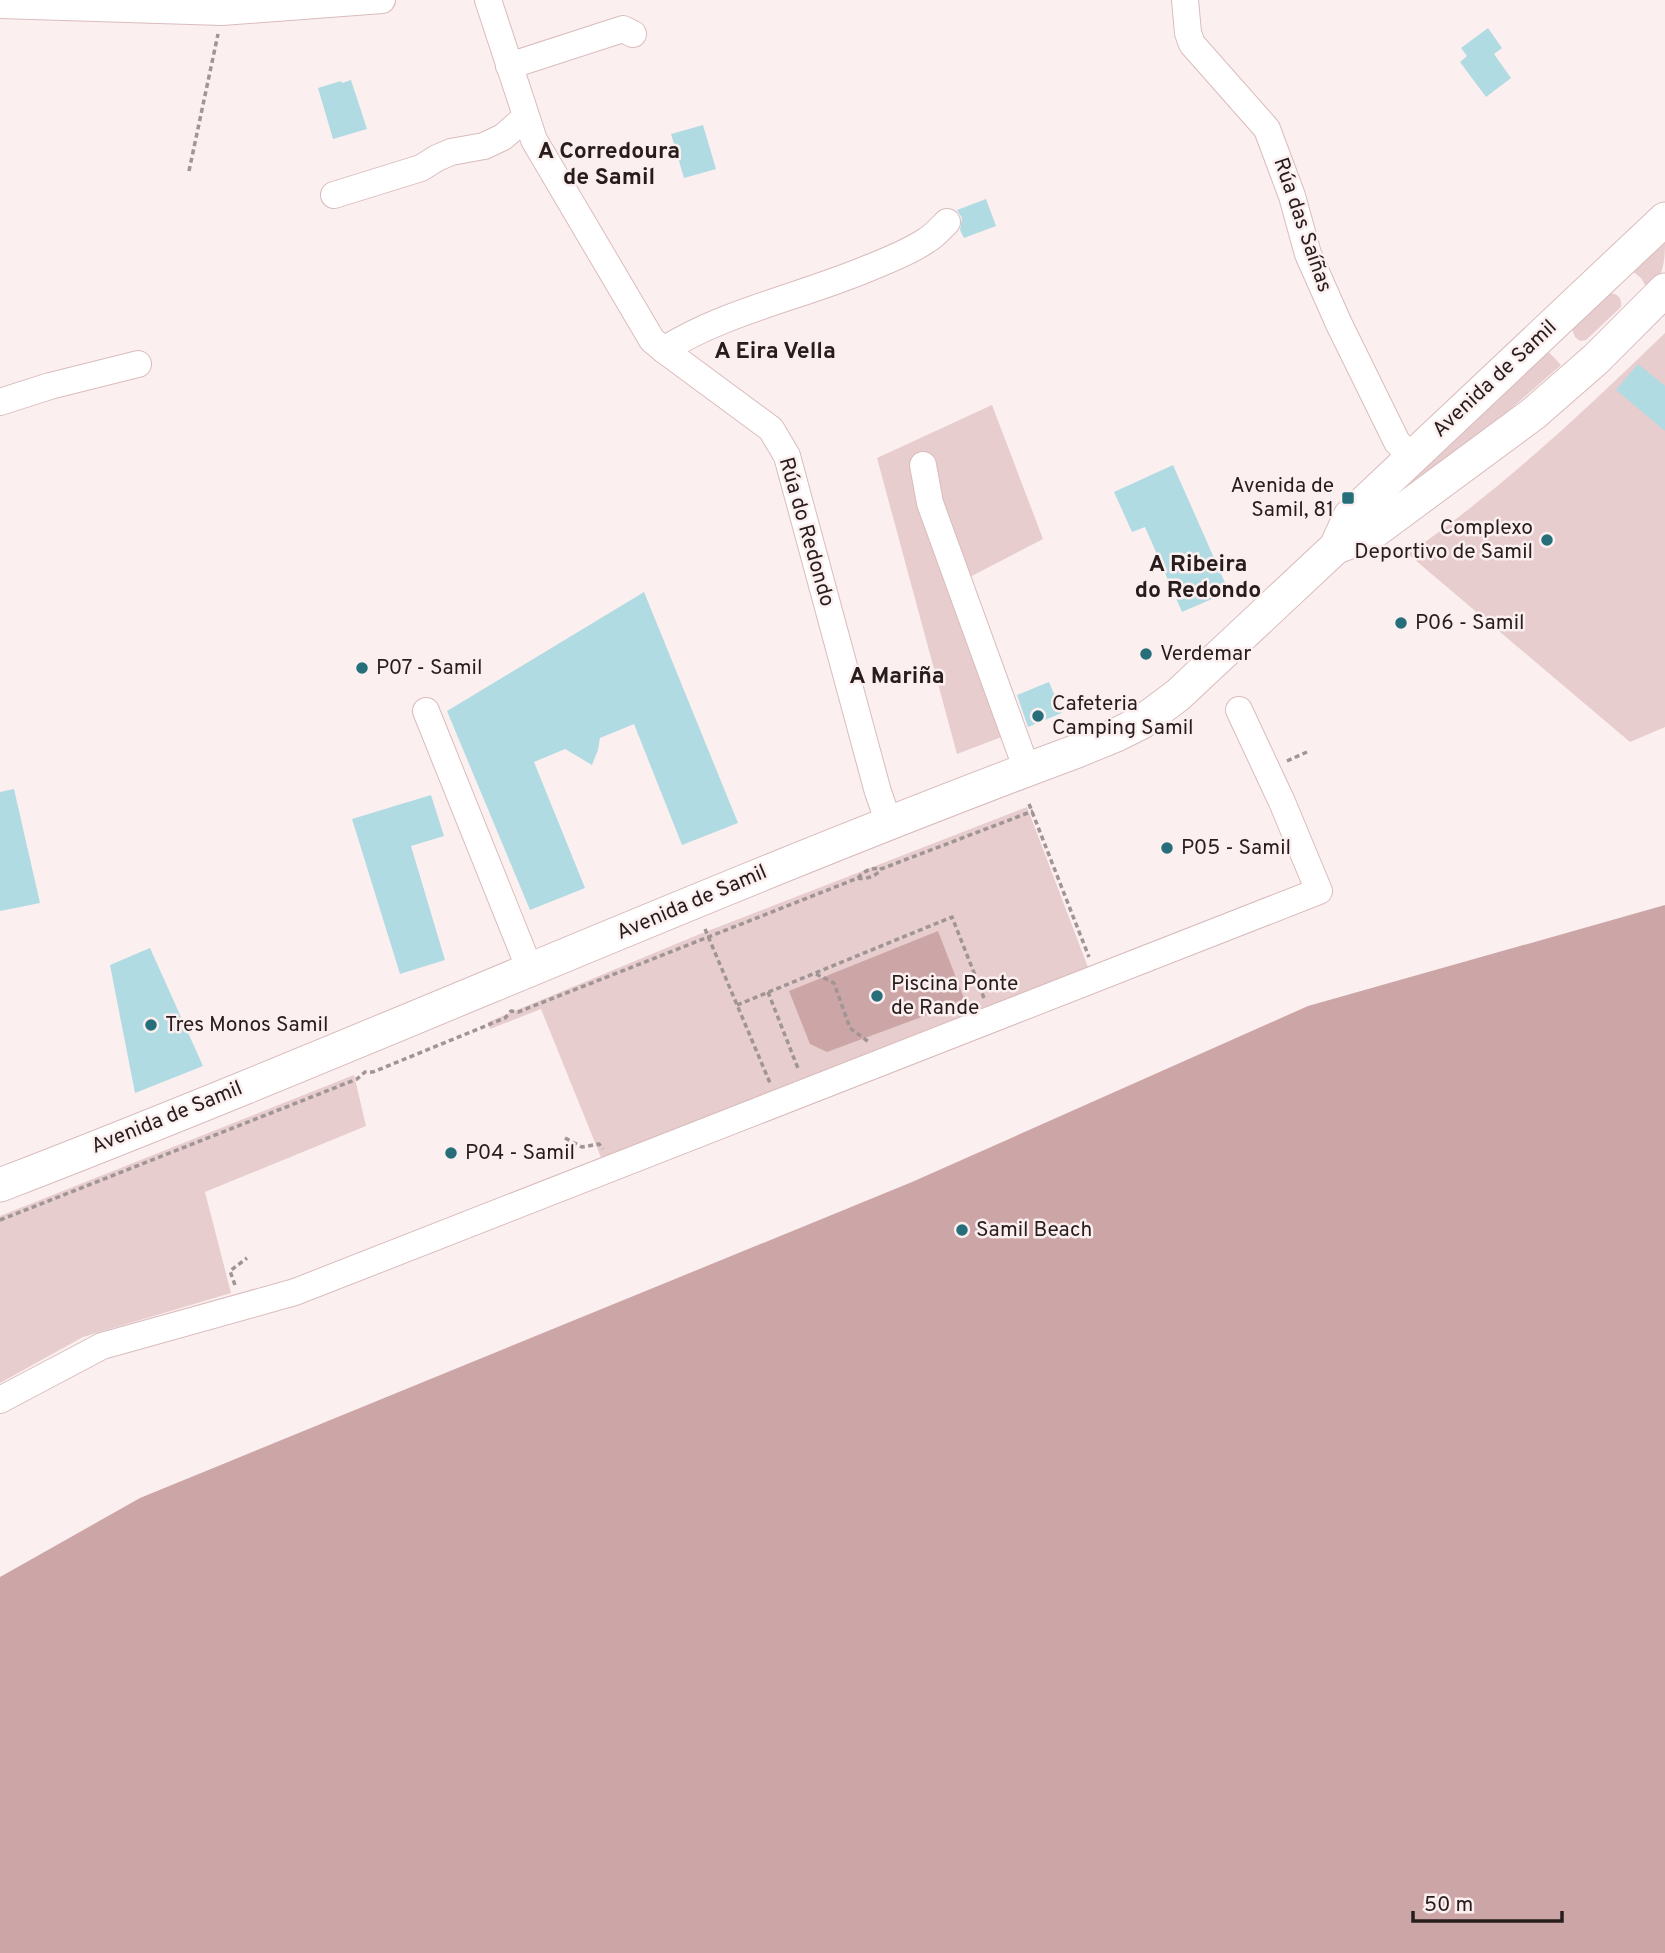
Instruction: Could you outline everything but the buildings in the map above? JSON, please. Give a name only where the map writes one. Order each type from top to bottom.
[{"type":"main road","name":"Avenida de Samil","points":[[1336,548],[1350,516],[1665,219]]},
{"type":"main road","points":[[1604,276],[1628,282],[1633,287],[1637,303],[1634,322]]},
{"type":"main road","name":"Avenida de Samil","points":[[0,1185],[530,970],[800,857],[1116,735],[1142,722],[1199,677],[1336,548],[1368,536],[1533,414],[1596,359],[1665,290]]},
{"type":"main road","points":[[1559,319],[1556,337],[1564,351],[1596,359]]},
{"type":"street","points":[[0,5],[222,12],[382,0]]},
{"type":"street","name":"Rúa do Redondo","points":[[488,0],[534,140],[652,340],[771,429],[787,456],[878,792],[889,823]]},
{"type":"street","name":"Rúa das Saíñas","points":[[1185,0],[1188,33],[1192,44],[1267,129],[1292,196],[1308,254],[1324,292],[1397,442],[1412,458]]},
{"type":"street","points":[[509,66],[623,29],[633,34]]},
{"type":"street","points":[[334,195],[421,168],[451,152],[484,146],[503,137],[526,119]]},
{"type":"street","points":[[664,350],[714,324],[847,278],[891,259],[928,240],[947,222]]},
{"type":"street","points":[[0,402],[50,386],[138,364]]},
{"type":"street","points":[[923,465],[930,503],[1027,769]]},
{"type":"street","points":[[0,1400],[102,1346],[295,1292],[1319,891],[1282,802],[1239,710]]},
{"type":"street","points":[[426,711],[530,970]]},
{"type":"path","points":[[189,171],[222,12]]},
{"type":"path","points":[[1029,804],[1097,979]]},
{"type":"path","points":[[0,1220],[357,1079],[365,1072],[373,1072],[505,1018],[511,1011],[519,1012],[1033,811]]},
{"type":"path","points":[[858,878],[868,868],[881,869]]},
{"type":"path","points":[[737,1004],[952,917],[992,1020]]},
{"type":"path","points":[[705,929],[778,1104]]},
{"type":"path","points":[[813,973],[834,983],[850,1028],[869,1042]]},
{"type":"path","points":[[586,977],[589,984]]},
{"type":"path","points":[[768,992],[808,1093]]},
{"type":"path","points":[[444,1035],[447,1042]]},
{"type":"path","points":[[242,1307],[230,1271],[247,1258]]},
{"type":"shaded area","points":[[1665,237],[1661,274],[1647,288],[1641,278],[1630,269]]},
{"type":"shaded area","points":[[1608,293],[1619,297],[1621,307],[1586,340],[1580,341],[1572,329]]},
{"type":"shaded area","name":"Complexo Deportivo de Samil","points":[[1665,333],[1665,727],[1630,742],[1408,554],[1509,476]]},
{"type":"shaded area","points":[[1545,348],[1561,365],[1482,434],[1398,498],[1394,492]]},
{"type":"shaded area","points":[[992,405],[1043,539],[966,579],[1020,730],[957,754],[877,458]]},
{"type":"shaded area","points":[[1027,807],[1089,970],[602,1160],[541,1009],[490,1029],[488,1022],[700,934]]},
{"type":"shaded area","points":[[1665,905],[1665,1953],[0,1953],[0,1577],[140,1498],[912,1182],[1308,1006]]},
{"type":"shaded area","name":"Piscina Ponte de Rande","points":[[938,931],[965,1001],[827,1052],[810,1044],[789,991]]},
{"type":"shaded area","points":[[354,1075],[366,1126],[205,1192],[231,1293],[83,1337],[0,1383],[0,1216]]},
{"type":"place","name":"Avenida de Samil, 81","points":[[1348,498]]},
{"type":"place","name":"Complexo Deportivo de Samil","points":[[1547,540]]},
{"type":"place","name":"P06 - Samil","points":[[1401,623]]},
{"type":"place","name":"Verdemar","points":[[1146,654]]},
{"type":"place","name":"P07 - Samil","points":[[362,668]]},
{"type":"place","name":"Cafeteria Camping Samil","points":[[1038,716]]},
{"type":"place","name":"P05 - Samil","points":[[1167,848]]},
{"type":"place","name":"Piscina Ponte de Rande","points":[[877,996]]},
{"type":"place","name":"Tres Monos Samil","points":[[151,1025]]},
{"type":"place","name":"P04 - Samil","points":[[451,1153]]},
{"type":"place","name":"Samil Beach","points":[[962,1230]]},
{"type":"district","name":"A Corredoura de Samil","points":[[609,165]]},
{"type":"district","name":"A Eira Vella","points":[[775,352]]},
{"type":"district","name":"A Ribeira do Redondo","points":[[1198,578]]},
{"type":"district","name":"A Mariña","points":[[897,677]]}]
